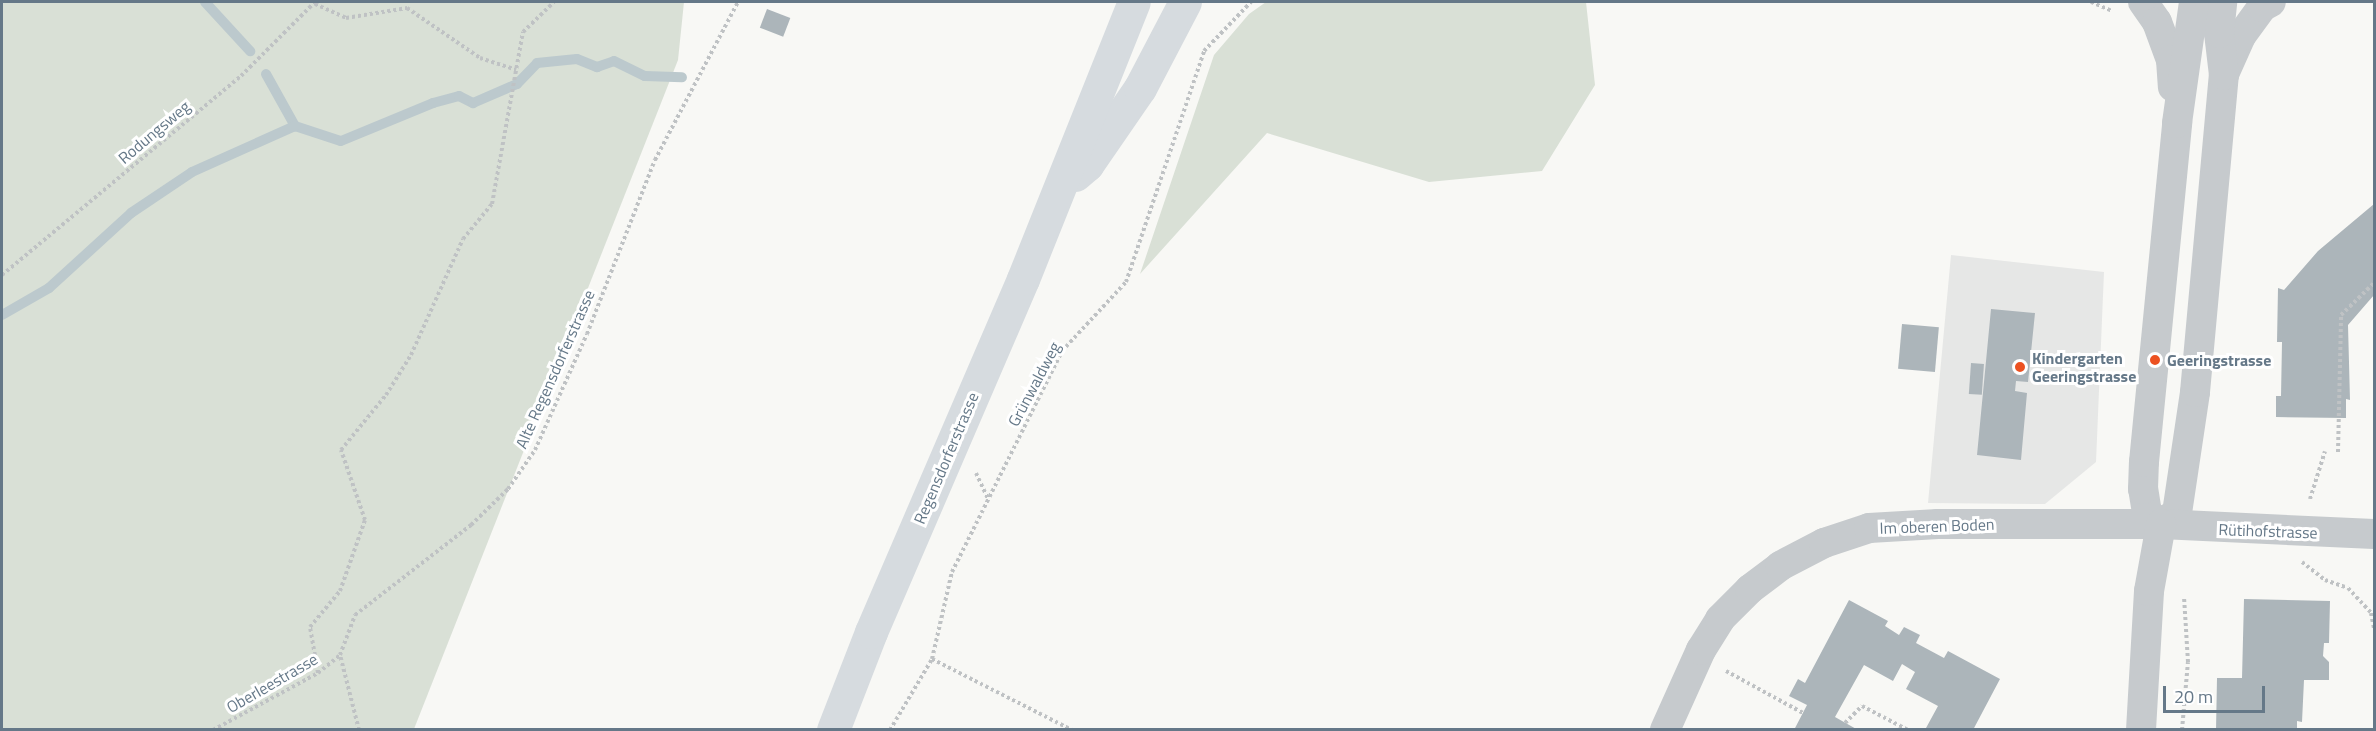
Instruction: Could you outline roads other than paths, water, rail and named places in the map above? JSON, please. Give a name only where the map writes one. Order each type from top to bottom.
[{"type":"main road","name":"Regensdorferstrasse","points":[[833,729],[871,632],[1060,188],[1134,2]]},
{"type":"main road","name":"Regensdorferstrasse","points":[[1060,188],[1087,165],[1140,88],[1185,2]]},
{"type":"street","points":[[2143,2],[2157,22],[2171,60],[2177,123]]},
{"type":"street","points":[[2162,524],[2147,513],[2143,489],[2177,123],[2194,2]]},
{"type":"street","points":[[2141,729],[2149,591],[2162,524],[2177,513],[2182,491],[2224,75],[2219,33],[2222,2]]},
{"type":"street","points":[[2224,75],[2241,36],[2262,7],[2271,2]]},
{"type":"street","name":"Im oberen Boden","points":[[1665,729],[1720,619],[1750,589],[1780,566],[1824,543],[1869,528],[1938,524],[2162,524]]},
{"type":"street","name":"Rütihofstrasse","points":[[2162,524],[2286,532],[2374,534]]},
{"type":"waterway","points":[[205,2],[250,51]]},
{"type":"waterway","points":[[266,74],[295,126],[341,141],[433,103],[459,96],[473,103],[517,84],[537,63],[577,59],[597,67],[614,61],[645,76],[682,77]]},
{"type":"waterway","points":[[2,315],[49,288],[131,213],[192,172],[295,126]]},
{"type":"place","name":"Geeringstrasse","points":[[2155,360]]},
{"type":"place","name":"Kindergarten Geeringstrasse","points":[[2020,367]]}]
